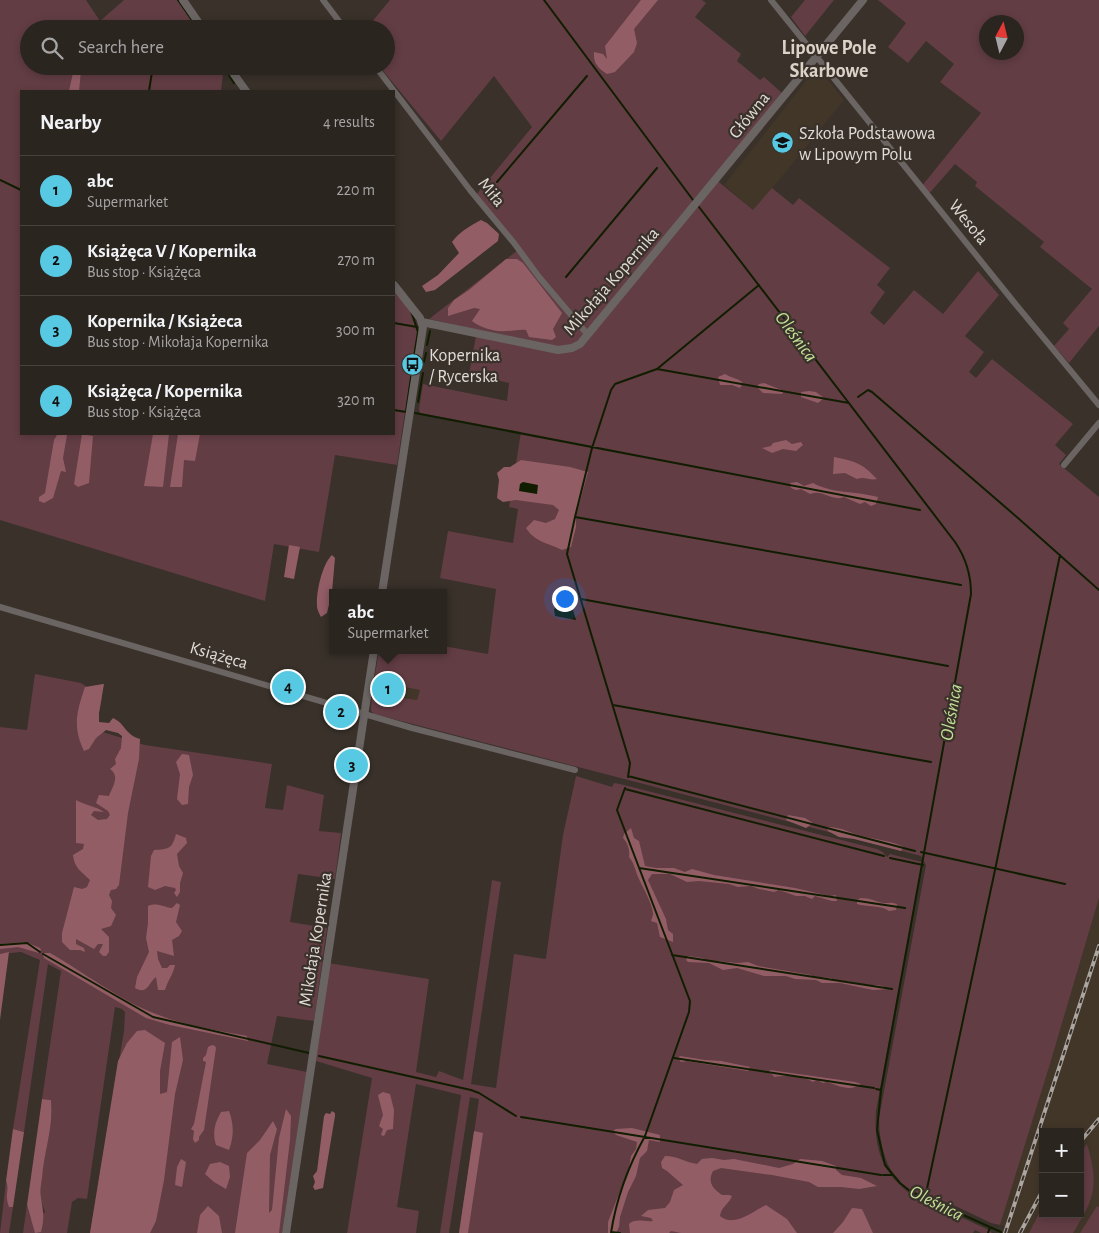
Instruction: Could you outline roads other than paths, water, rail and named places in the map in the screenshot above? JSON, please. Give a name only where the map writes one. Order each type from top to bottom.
[{"type":"street","points":[[183,0],[196,20]]},
{"type":"street","points":[[323,0],[338,20]]},
{"type":"street","name":"Wesoła","points":[[771,0],[1018,308],[1099,405]]},
{"type":"street","name":"Główna","points":[[696,203],[863,0]]},
{"type":"street","points":[[234,75],[245,90]]},
{"type":"street","name":"Miła","points":[[381,75],[393,90]]},
{"type":"street","name":"Miła","points":[[395,93],[539,277],[588,335]]},
{"type":"street","name":"Mikołaja Kopernika","points":[[422,322],[558,350],[572,348],[580,344],[588,335],[696,203]]},
{"type":"street","points":[[383,589],[421,341],[422,322],[395,286]]},
{"type":"street","points":[[1064,465],[1099,423]]},
{"type":"street","name":"Książęca","points":[[0,607],[412,728],[575,770]]},
{"type":"street","name":"Mikołaja Kopernika","points":[[286,1233],[373,654]]},
{"type":"waterway","points":[[178,0],[192,20]]},
{"type":"waterway","name":"Oleśnica","points":[[544,0],[693,200]]},
{"type":"waterway","points":[[149,90],[152,75]]},
{"type":"waterway","points":[[229,75],[234,83]]},
{"type":"waterway","points":[[497,182],[587,76]]},
{"type":"waterway","points":[[566,277],[657,168]]},
{"type":"waterway","points":[[0,180],[20,190]]},
{"type":"waterway","name":"Oleśnica","points":[[699,207],[955,542],[967,566],[971,594],[881,1090],[877,1130],[885,1165],[900,1183],[910,1191],[1001,1232]]},
{"type":"waterway","points":[[628,777],[630,763],[567,554],[592,448],[611,390],[615,384],[657,369],[759,285]]},
{"type":"waterway","points":[[411,311],[418,332],[414,357]]},
{"type":"waterway","points":[[395,323],[417,327]]},
{"type":"waterway","points":[[427,345],[430,331]]},
{"type":"waterway","points":[[424,362],[426,353]]},
{"type":"waterway","points":[[657,369],[849,403]]},
{"type":"waterway","points":[[395,410],[406,412],[412,371]]},
{"type":"waterway","points":[[418,402],[423,373]]},
{"type":"waterway","points":[[858,397],[868,390],[872,392],[1099,590]]},
{"type":"waterway","points":[[415,413],[920,510]]},
{"type":"waterway","points":[[575,517],[961,585]]},
{"type":"waterway","points":[[925,1198],[1060,555]]},
{"type":"waterway","points":[[581,599],[948,666]]},
{"type":"waterway","points":[[613,705],[931,762]]},
{"type":"waterway","points":[[628,776],[915,851]]},
{"type":"waterway","points":[[611,1233],[624,1183],[645,1136],[689,1012],[690,1001],[617,810],[625,788]]},
{"type":"waterway","points":[[625,789],[884,856]]},
{"type":"waterway","points":[[921,852],[1065,884]]},
{"type":"waterway","points":[[890,858],[923,865]]},
{"type":"waterway","points":[[639,868],[905,908]]},
{"type":"waterway","points":[[0,945],[27,943],[40,952]]},
{"type":"waterway","points":[[43,954],[153,1017],[309,1053]]},
{"type":"waterway","points":[[672,955],[892,989]]},
{"type":"waterway","points":[[319,1056],[471,1090],[516,1116]]},
{"type":"waterway","points":[[674,1058],[874,1088]]},
{"type":"waterway","name":"Oleśnica","points":[[876,1089],[881,1090]]},
{"type":"waterway","points":[[521,1117],[881,1175]]},
{"type":"waterway","points":[[883,1175],[893,1175]]},
{"type":"waterway","name":"Oleśnica","points":[[988,1233],[990,1227]]},
{"type":"waterway","points":[[611,1232],[620,1233]]},
{"type":"railway","points":[[1005,1233],[1099,946]]},
{"type":"railway","points":[[1084,1137],[1099,1119]]},
{"type":"railway","points":[[1020,1233],[1039,1197]]},
{"type":"place","name":"Szkoła Podstawowa w Lipowym Polu","points":[[783,143]]},
{"type":"place","name":"Kopernika / Rycerska","points":[[413,365]]},
{"type":"place","name":"Książęca / Kopernika","points":[[288,687]]},
{"type":"place","name":"abc","points":[[388,689]]},
{"type":"place","name":"Książęca V / Kopernika","points":[[341,712]]},
{"type":"place","name":"Kopernika / Książeca","points":[[352,765]]},
{"type":"district","name":"Lipowe Pole Skarbowe","points":[[829,58]]}]
